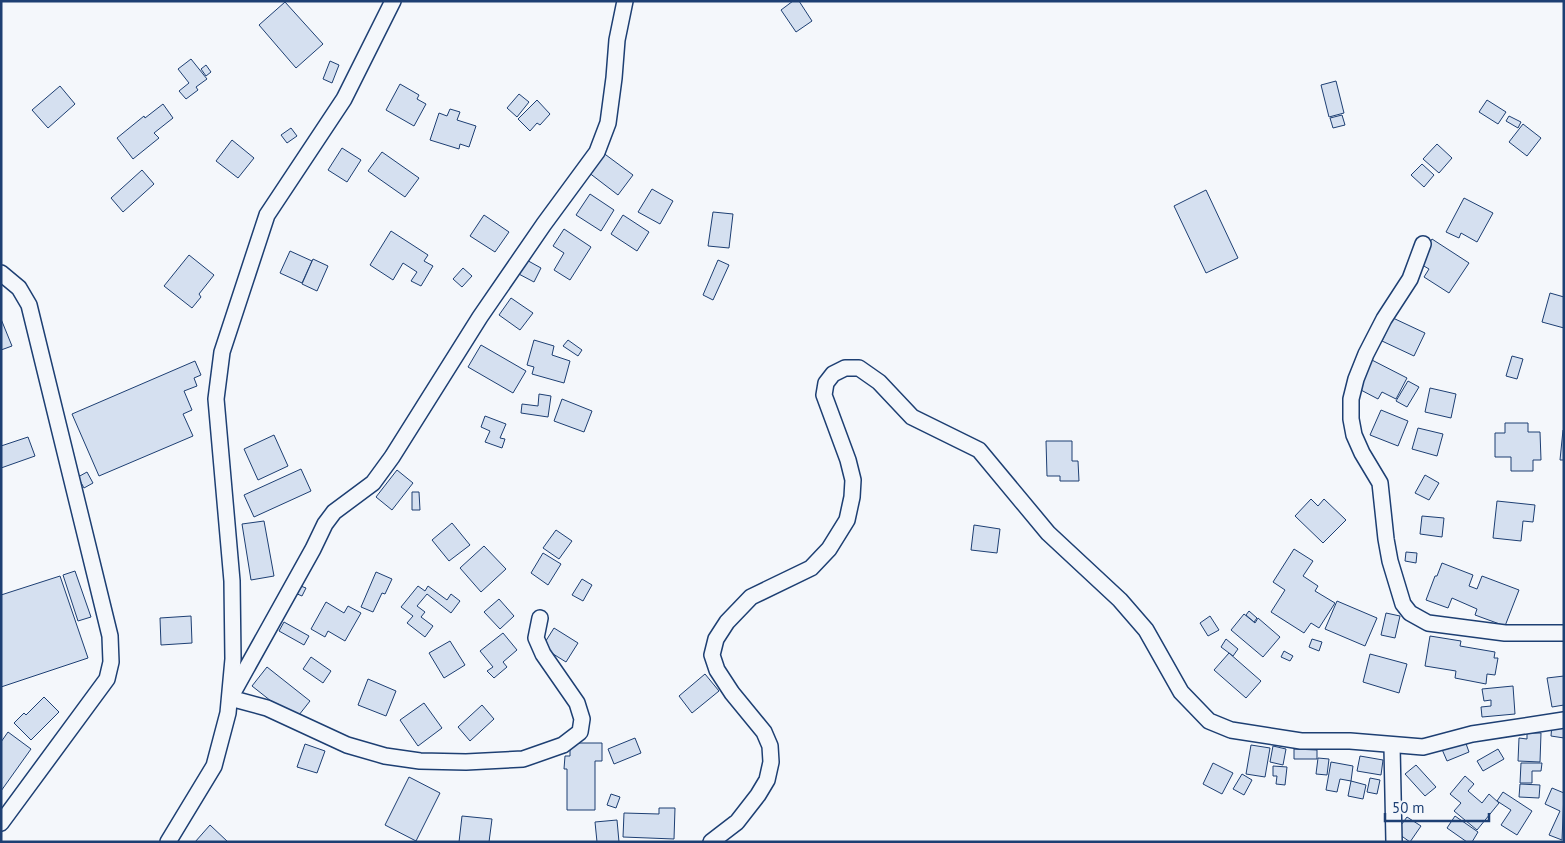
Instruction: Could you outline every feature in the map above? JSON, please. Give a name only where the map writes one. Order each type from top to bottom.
[{"type":"street","points":[[168,842],[214,766],[228,714],[230,698],[233,659],[232,581],[216,399],[222,352],[267,215],[344,99],[393,1]]},
{"type":"street","points":[[230,698],[325,524],[334,512],[373,483],[392,457],[480,317],[544,224],[597,152],[608,123],[617,40],[625,1]]},
{"type":"street","points":[[1423,244],[1410,279],[1384,319],[1366,354],[1356,379],[1351,399],[1351,419],[1354,435],[1362,453],[1380,483],[1386,539],[1402,604],[1410,613],[1428,623],[1505,633],[1564,633]]},
{"type":"street","points":[[1,273],[19,288],[29,305],[110,636],[111,662],[107,679],[1,823]]},
{"type":"street","points":[[711,842],[737,822],[748,808],[767,780],[771,762],[770,746],[764,732],[717,670],[712,655],[716,638],[727,622],[751,597],[810,568],[829,549],[847,520],[852,497],[852,480],[848,460],[824,395],[826,383],[833,374],[844,368],[859,368],[880,382],[912,417],[979,450],[1048,533],[1120,600],[1146,630],[1182,692],[1209,721],[1231,730],[1301,741],[1350,740],[1392,746],[1423,747],[1472,734],[1564,720]]},
{"type":"street","points":[[230,698],[267,708],[347,745],[385,756],[420,761],[466,762],[524,759],[563,745],[580,732],[582,718],[577,703],[542,654],[536,638],[540,618]]},
{"type":"street","points":[[1392,746],[1394,842]]},
{"type":"building","points":[[793,1],[799,1],[812,21],[796,32],[781,10]]},
{"type":"building","points":[[285,2],[323,44],[296,68],[259,25]]},
{"type":"building","points":[[191,59],[207,79],[196,87],[198,90],[186,99],[179,91],[189,83],[178,69]]},
{"type":"building","points":[[330,61],[339,65],[332,83],[323,79]]},
{"type":"building","points":[[206,65],[211,72],[206,76],[201,69]]},
{"type":"building","points":[[1336,81],[1344,113],[1329,117],[1321,85]]},
{"type":"building","points":[[400,84],[419,95],[417,99],[426,104],[414,126],[386,110]]},
{"type":"building","points":[[60,86],[75,104],[48,128],[32,110]]},
{"type":"building","points":[[519,94],[529,102],[517,117],[507,108]]},
{"type":"building","points":[[537,100],[550,114],[540,125],[537,123],[530,131],[518,119]]},
{"type":"building","points":[[1487,100],[1506,112],[1498,124],[1479,112]]},
{"type":"building","points":[[163,104],[173,118],[154,133],[159,138],[133,159],[117,138],[144,116],[145,118]]},
{"type":"building","points":[[450,109],[460,112],[457,120],[476,126],[469,147],[460,144],[459,149],[430,140],[439,113],[447,116]]},
{"type":"building","points":[[1342,115],[1345,125],[1333,128],[1330,118]]},
{"type":"building","points":[[1509,116],[1521,122],[1518,128],[1506,121]]},
{"type":"building","points":[[1523,124],[1541,138],[1527,156],[1509,142]]},
{"type":"building","points":[[291,128],[297,136],[287,143],[281,135]]},
{"type":"building","points":[[232,140],[254,158],[238,178],[216,161]]},
{"type":"building","points":[[1437,144],[1452,158],[1439,173],[1423,159]]},
{"type":"building","points":[[342,148],[361,160],[347,182],[328,170]]},
{"type":"building","points":[[382,152],[419,178],[405,197],[368,171]]},
{"type":"building","points":[[602,152],[633,175],[618,195],[588,172]]},
{"type":"building","points":[[1422,164],[1434,175],[1424,187],[1411,175]]},
{"type":"building","points":[[142,170],[154,184],[123,212],[111,198]]},
{"type":"building","points":[[652,189],[673,201],[660,224],[638,212]]},
{"type":"building","points":[[1206,190],[1238,258],[1206,273],[1174,206]]},
{"type":"building","points":[[590,194],[614,210],[601,231],[576,215]]},
{"type":"building","points":[[1464,198],[1493,213],[1477,242],[1461,233],[1459,238],[1446,232]]},
{"type":"building","points":[[713,212],[733,214],[729,248],[708,246]]},
{"type":"building","points":[[484,215],[509,232],[495,252],[470,236]]},
{"type":"building","points":[[623,215],[649,232],[637,251],[611,234]]},
{"type":"building","points":[[564,229],[591,247],[570,280],[554,270],[564,253],[553,246]]},
{"type":"building","points":[[391,231],[428,255],[424,261],[433,266],[421,286],[411,281],[417,272],[403,263],[393,280],[370,265]]},
{"type":"building","points":[[1432,239],[1469,263],[1449,293],[1424,277],[1429,269],[1417,262]]},
{"type":"building","points":[[290,251],[312,261],[302,283],[280,273]]},
{"type":"building","points":[[189,255],[214,275],[199,294],[201,297],[192,308],[164,286]]},
{"type":"building","points":[[523,258],[541,268],[534,282],[515,272]]},
{"type":"building","points":[[313,259],[328,266],[317,291],[302,284]]},
{"type":"building","points":[[718,260],[729,265],[713,300],[703,295]]},
{"type":"building","points":[[463,268],[472,276],[462,287],[453,279]]},
{"type":"building","points":[[1550,293],[1564,297],[1564,328],[1542,322]]},
{"type":"building","points":[[511,298],[533,313],[520,330],[499,315]]},
{"type":"building","points":[[1393,318],[1425,333],[1414,356],[1382,341]]},
{"type":"building","points":[[1,319],[12,346],[1,350]]},
{"type":"building","points":[[534,340],[554,346],[552,355],[570,361],[564,383],[532,374],[534,367],[527,365]]},
{"type":"building","points":[[568,340],[582,350],[578,356],[563,346]]},
{"type":"building","points":[[481,345],[526,371],[513,393],[468,367]]},
{"type":"building","points":[[1512,356],[1523,359],[1517,379],[1506,376]]},
{"type":"building","points":[[1368,358],[1407,378],[1396,399],[1382,392],[1378,399],[1359,389]]},
{"type":"building","points":[[195,361],[201,375],[194,378],[197,386],[184,391],[192,410],[183,414],[193,436],[99,476],[72,414]]},
{"type":"building","points":[[1408,381],[1419,387],[1407,407],[1396,401]]},
{"type":"building","points":[[1430,388],[1456,394],[1451,418],[1425,412]]},
{"type":"building","points":[[539,394],[551,396],[548,417],[521,413],[522,404],[538,406]]},
{"type":"building","points":[[562,399],[592,411],[584,432],[554,421]]},
{"type":"building","points":[[1381,410],[1408,421],[1398,446],[1370,435]]},
{"type":"building","points":[[485,416],[506,424],[500,438],[505,439],[502,448],[485,442],[490,431],[481,427]]},
{"type":"building","points":[[1505,423],[1528,423],[1528,432],[1540,432],[1541,460],[1533,460],[1533,471],[1511,471],[1511,457],[1495,457],[1495,433],[1505,433]]},
{"type":"building","points":[[1418,428],[1443,434],[1437,456],[1412,449]]},
{"type":"building","points":[[1563,430],[1564,460],[1560,460]]},
{"type":"building","points":[[274,435],[288,466],[258,480],[244,449]]},
{"type":"building","points":[[28,437],[35,456],[1,468],[1,446]]},
{"type":"building","points":[[1046,441],[1072,441],[1072,461],[1078,461],[1079,481],[1060,481],[1060,476],[1047,476]]},
{"type":"building","points":[[301,469],[311,491],[254,517],[244,495]]},
{"type":"building","points":[[397,470],[413,483],[392,510],[376,497]]},
{"type":"building","points":[[87,472],[93,483],[84,488],[78,477]]},
{"type":"building","points":[[1425,475],[1439,483],[1429,500],[1415,493]]},
{"type":"building","points":[[412,492],[419,492],[420,510],[412,510]]},
{"type":"building","points":[[1311,499],[1318,506],[1324,499],[1346,520],[1323,543],[1295,516]]},
{"type":"building","points":[[1497,501],[1535,505],[1533,522],[1523,521],[1521,541],[1493,538]]},
{"type":"building","points":[[1422,516],[1444,518],[1442,537],[1420,534]]},
{"type":"building","points":[[264,521],[274,576],[251,580],[242,524]]},
{"type":"building","points":[[452,523],[470,545],[449,561],[432,540]]},
{"type":"building","points":[[974,525],[1000,529],[997,553],[971,550]]},
{"type":"building","points":[[556,530],[572,541],[559,559],[543,548]]},
{"type":"building","points":[[484,546],[506,569],[481,592],[460,568]]},
{"type":"building","points":[[1294,549],[1313,561],[1303,576],[1318,586],[1315,591],[1335,603],[1319,628],[1311,623],[1304,633],[1271,612],[1285,590],[1273,582]]},
{"type":"building","points":[[1406,552],[1417,553],[1416,563],[1405,561]]},
{"type":"building","points":[[543,553],[561,564],[548,585],[531,573]]},
{"type":"building","points":[[1442,563],[1473,575],[1469,586],[1477,589],[1482,576],[1519,590],[1505,626],[1475,615],[1477,609],[1452,598],[1448,608],[1426,600]]},
{"type":"building","points":[[75,571],[91,617],[78,621],[63,575]]},
{"type":"building","points":[[376,572],[392,579],[385,594],[382,593],[373,612],[361,607]]},
{"type":"building","points":[[60,576],[88,658],[1,687],[1,595]]},
{"type":"building","points":[[582,579],[592,585],[583,601],[572,595]]},
{"type":"building","points":[[298,585],[306,588],[302,596],[295,593]]},
{"type":"building","points":[[418,586],[425,591],[428,586],[447,600],[451,594],[460,601],[451,613],[427,594],[417,606],[425,612],[421,617],[433,626],[425,637],[407,623],[413,616],[401,607]]},
{"type":"building","points":[[499,599],[514,616],[500,629],[484,612]]},
{"type":"building","points":[[1337,601],[1377,618],[1365,646],[1325,629]]},
{"type":"building","points":[[326,602],[344,613],[348,606],[361,613],[345,641],[328,631],[325,637],[311,629]]},
{"type":"building","points":[[1249,611],[1257,618],[1254,622],[1246,615]]},
{"type":"building","points":[[1386,613],[1400,616],[1395,638],[1381,635]]},
{"type":"building","points":[[1244,614],[1255,623],[1258,618],[1280,637],[1263,657],[1231,630]]},
{"type":"building","points":[[191,616],[192,643],[161,645],[160,618]]},
{"type":"building","points":[[1210,616],[1219,630],[1208,636],[1200,623]]},
{"type":"building","points":[[284,622],[309,636],[304,645],[279,631]]},
{"type":"building","points":[[554,628],[578,643],[566,662],[542,647]]},
{"type":"building","points":[[503,633],[517,650],[503,662],[507,667],[494,678],[487,671],[493,667],[480,651]]},
{"type":"building","points":[[1430,636],[1461,641],[1460,646],[1495,652],[1494,658],[1498,658],[1495,675],[1487,674],[1486,684],[1455,678],[1456,671],[1425,666]]},
{"type":"building","points":[[1226,639],[1238,649],[1233,656],[1221,647]]},
{"type":"building","points":[[1312,639],[1322,642],[1319,651],[1309,647]]},
{"type":"building","points":[[450,641],[465,665],[444,678],[429,653]]},
{"type":"building","points":[[1284,651],[1293,656],[1290,661],[1281,657]]},
{"type":"building","points":[[1229,653],[1261,681],[1246,698],[1214,670]]},
{"type":"building","points":[[1370,654],[1407,664],[1399,693],[1363,682]]},
{"type":"building","points":[[311,657],[331,671],[323,683],[303,669]]},
{"type":"building","points":[[267,667],[310,701],[295,720],[252,686]]},
{"type":"building","points":[[705,674],[719,691],[692,713],[679,696]]},
{"type":"building","points":[[1564,676],[1564,705],[1552,707],[1547,678]]},
{"type":"building","points":[[368,679],[396,691],[386,716],[358,705]]},
{"type":"building","points":[[1513,686],[1515,714],[1482,717],[1481,707],[1491,706],[1491,700],[1484,701],[1482,689]]},
{"type":"building","points":[[44,697],[59,712],[31,740],[14,723],[24,713],[26,715]]},
{"type":"building","points":[[424,703],[442,728],[418,746],[400,720]]},
{"type":"building","points":[[482,705],[494,719],[470,741],[458,727]]},
{"type":"building","points":[[1552,724],[1564,725],[1564,738],[1551,736]]},
{"type":"building","points":[[8,732],[31,749],[1,791],[1,742]]},
{"type":"building","points":[[1527,733],[1541,733],[1540,762],[1518,761],[1519,738],[1527,739]]},
{"type":"building","points":[[635,738],[641,753],[614,764],[608,749]]},
{"type":"building","points":[[1464,738],[1469,752],[1447,761],[1441,747]]},
{"type":"building","points":[[570,743],[602,743],[602,761],[595,761],[595,810],[567,810],[567,769],[564,769],[565,756],[570,756]]},
{"type":"building","points":[[305,744],[325,751],[317,773],[297,767]]},
{"type":"building","points":[[1251,745],[1270,748],[1265,777],[1246,774]]},
{"type":"building","points":[[1273,746],[1286,749],[1283,765],[1270,762]]},
{"type":"building","points":[[1294,749],[1317,750],[1317,759],[1294,759]]},
{"type":"building","points":[[1498,749],[1504,759],[1483,771],[1477,761]]},
{"type":"building","points":[[1360,756],[1383,760],[1381,775],[1357,771]]},
{"type":"building","points":[[1318,758],[1329,759],[1327,775],[1316,774]]},
{"type":"building","points":[[1331,762],[1353,766],[1351,781],[1340,779],[1337,792],[1326,790]]},
{"type":"building","points":[[1213,763],[1233,773],[1222,794],[1203,784]]},
{"type":"building","points":[[1521,763],[1542,763],[1541,771],[1532,771],[1532,783],[1520,783]]},
{"type":"building","points":[[1416,765],[1436,787],[1425,796],[1405,774]]},
{"type":"building","points":[[1273,766],[1287,767],[1285,785],[1276,784],[1277,776],[1273,776]]},
{"type":"building","points":[[1242,774],[1252,780],[1244,795],[1233,789]]},
{"type":"building","points":[[1465,776],[1474,784],[1468,791],[1482,803],[1489,794],[1499,803],[1477,830],[1454,811],[1461,803],[1450,794]]},
{"type":"building","points":[[409,777],[440,793],[416,841],[385,825]]},
{"type":"building","points":[[1370,778],[1380,780],[1377,794],[1367,792]]},
{"type":"building","points":[[1351,781],[1366,785],[1363,799],[1348,796]]},
{"type":"building","points":[[1520,784],[1540,785],[1539,798],[1519,797]]},
{"type":"building","points":[[1552,788],[1564,793],[1562,840],[1549,835],[1560,811],[1545,804]]},
{"type":"building","points":[[1503,792],[1532,811],[1517,835],[1501,825],[1511,810],[1497,801]]},
{"type":"building","points":[[611,794],[620,797],[616,808],[607,805]]},
{"type":"building","points":[[659,808],[675,808],[674,839],[623,837],[624,813],[659,814]]},
{"type":"building","points":[[462,816],[492,819],[489,842],[459,842]]},
{"type":"building","points":[[1455,816],[1478,832],[1472,842],[1467,842],[1447,828]]},
{"type":"building","points":[[1407,817],[1421,826],[1410,842],[1396,832]]},
{"type":"building","points":[[617,820],[619,842],[597,842],[595,822]]},
{"type":"building","points":[[210,825],[228,842],[195,842]]}]
